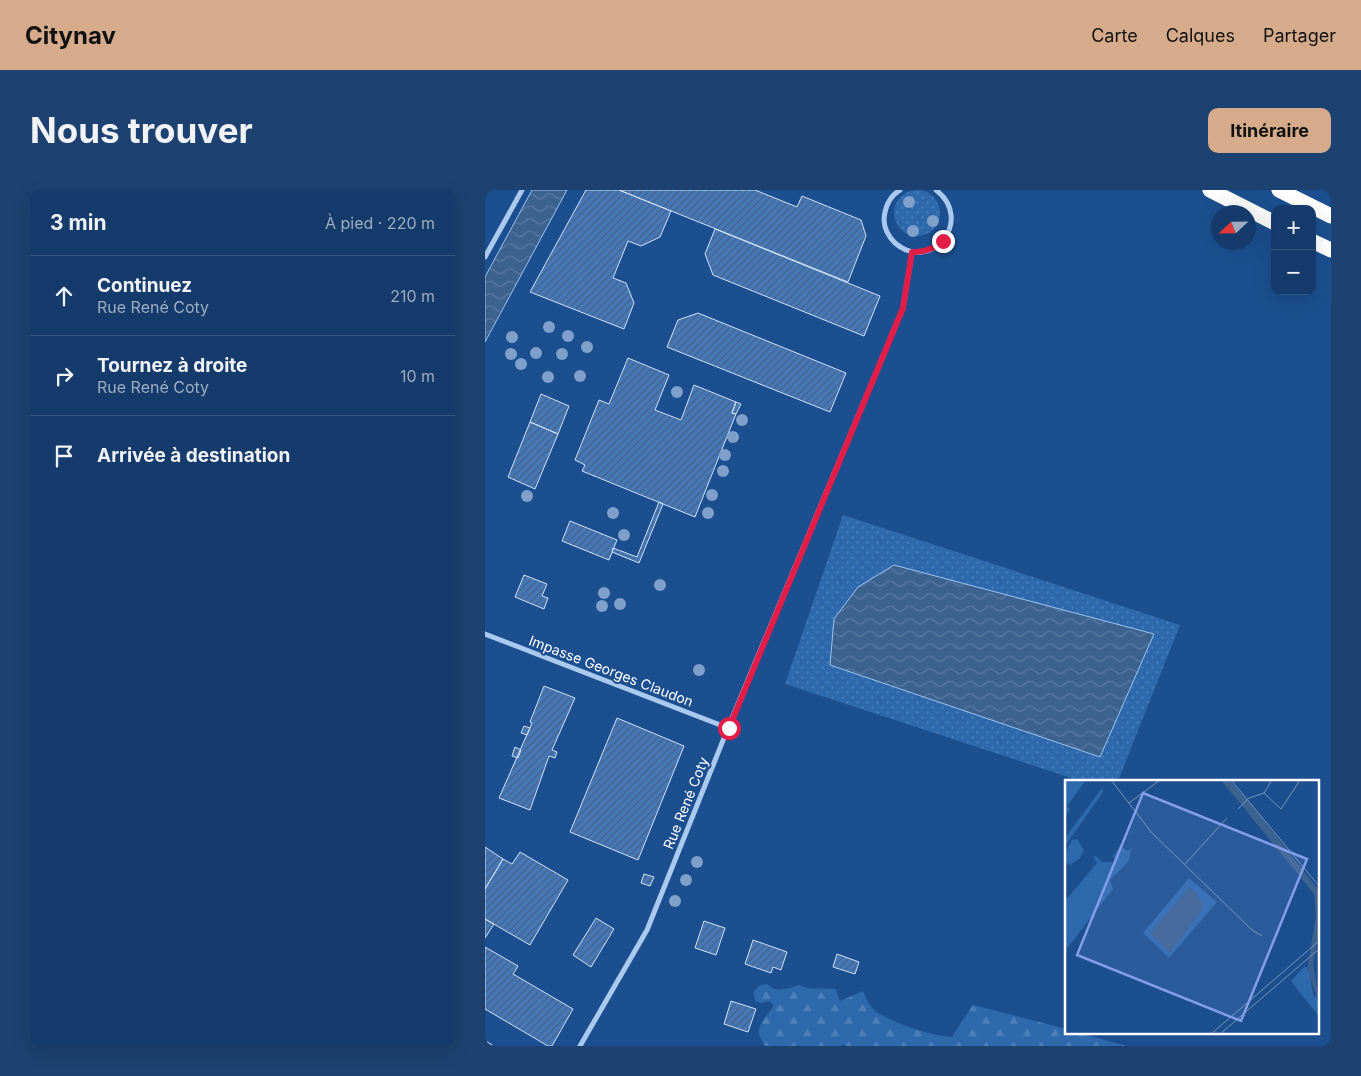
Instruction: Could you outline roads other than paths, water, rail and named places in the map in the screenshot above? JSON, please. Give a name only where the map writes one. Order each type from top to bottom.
[{"type":"highway","points":[[1210,190],[1271,221]]},
{"type":"highway","points":[[1279,190],[1331,216]]},
{"type":"highway","points":[[1316,243],[1331,250]]},
{"type":"street","points":[[485,257],[523,190]]},
{"type":"street","points":[[900,190],[889,201],[884,222],[887,232],[893,241],[912,252],[923,252],[934,248],[943,241],[949,231],[952,220],[950,209],[945,199],[936,190]]},
{"type":"street","name":"Rue René Coty","points":[[580,1046],[647,930],[903,308],[912,252]]},
{"type":"street","name":"Impasse Georges Claudon","points":[[485,634],[729,728]]},
{"type":"street","points":[[485,1043],[490,1046]]},
{"type":"water","points":[[532,190],[567,190],[485,342],[485,277]]},
{"type":"water","points":[[894,565],[1154,634],[1100,757],[830,665],[834,619],[858,587]]}]
